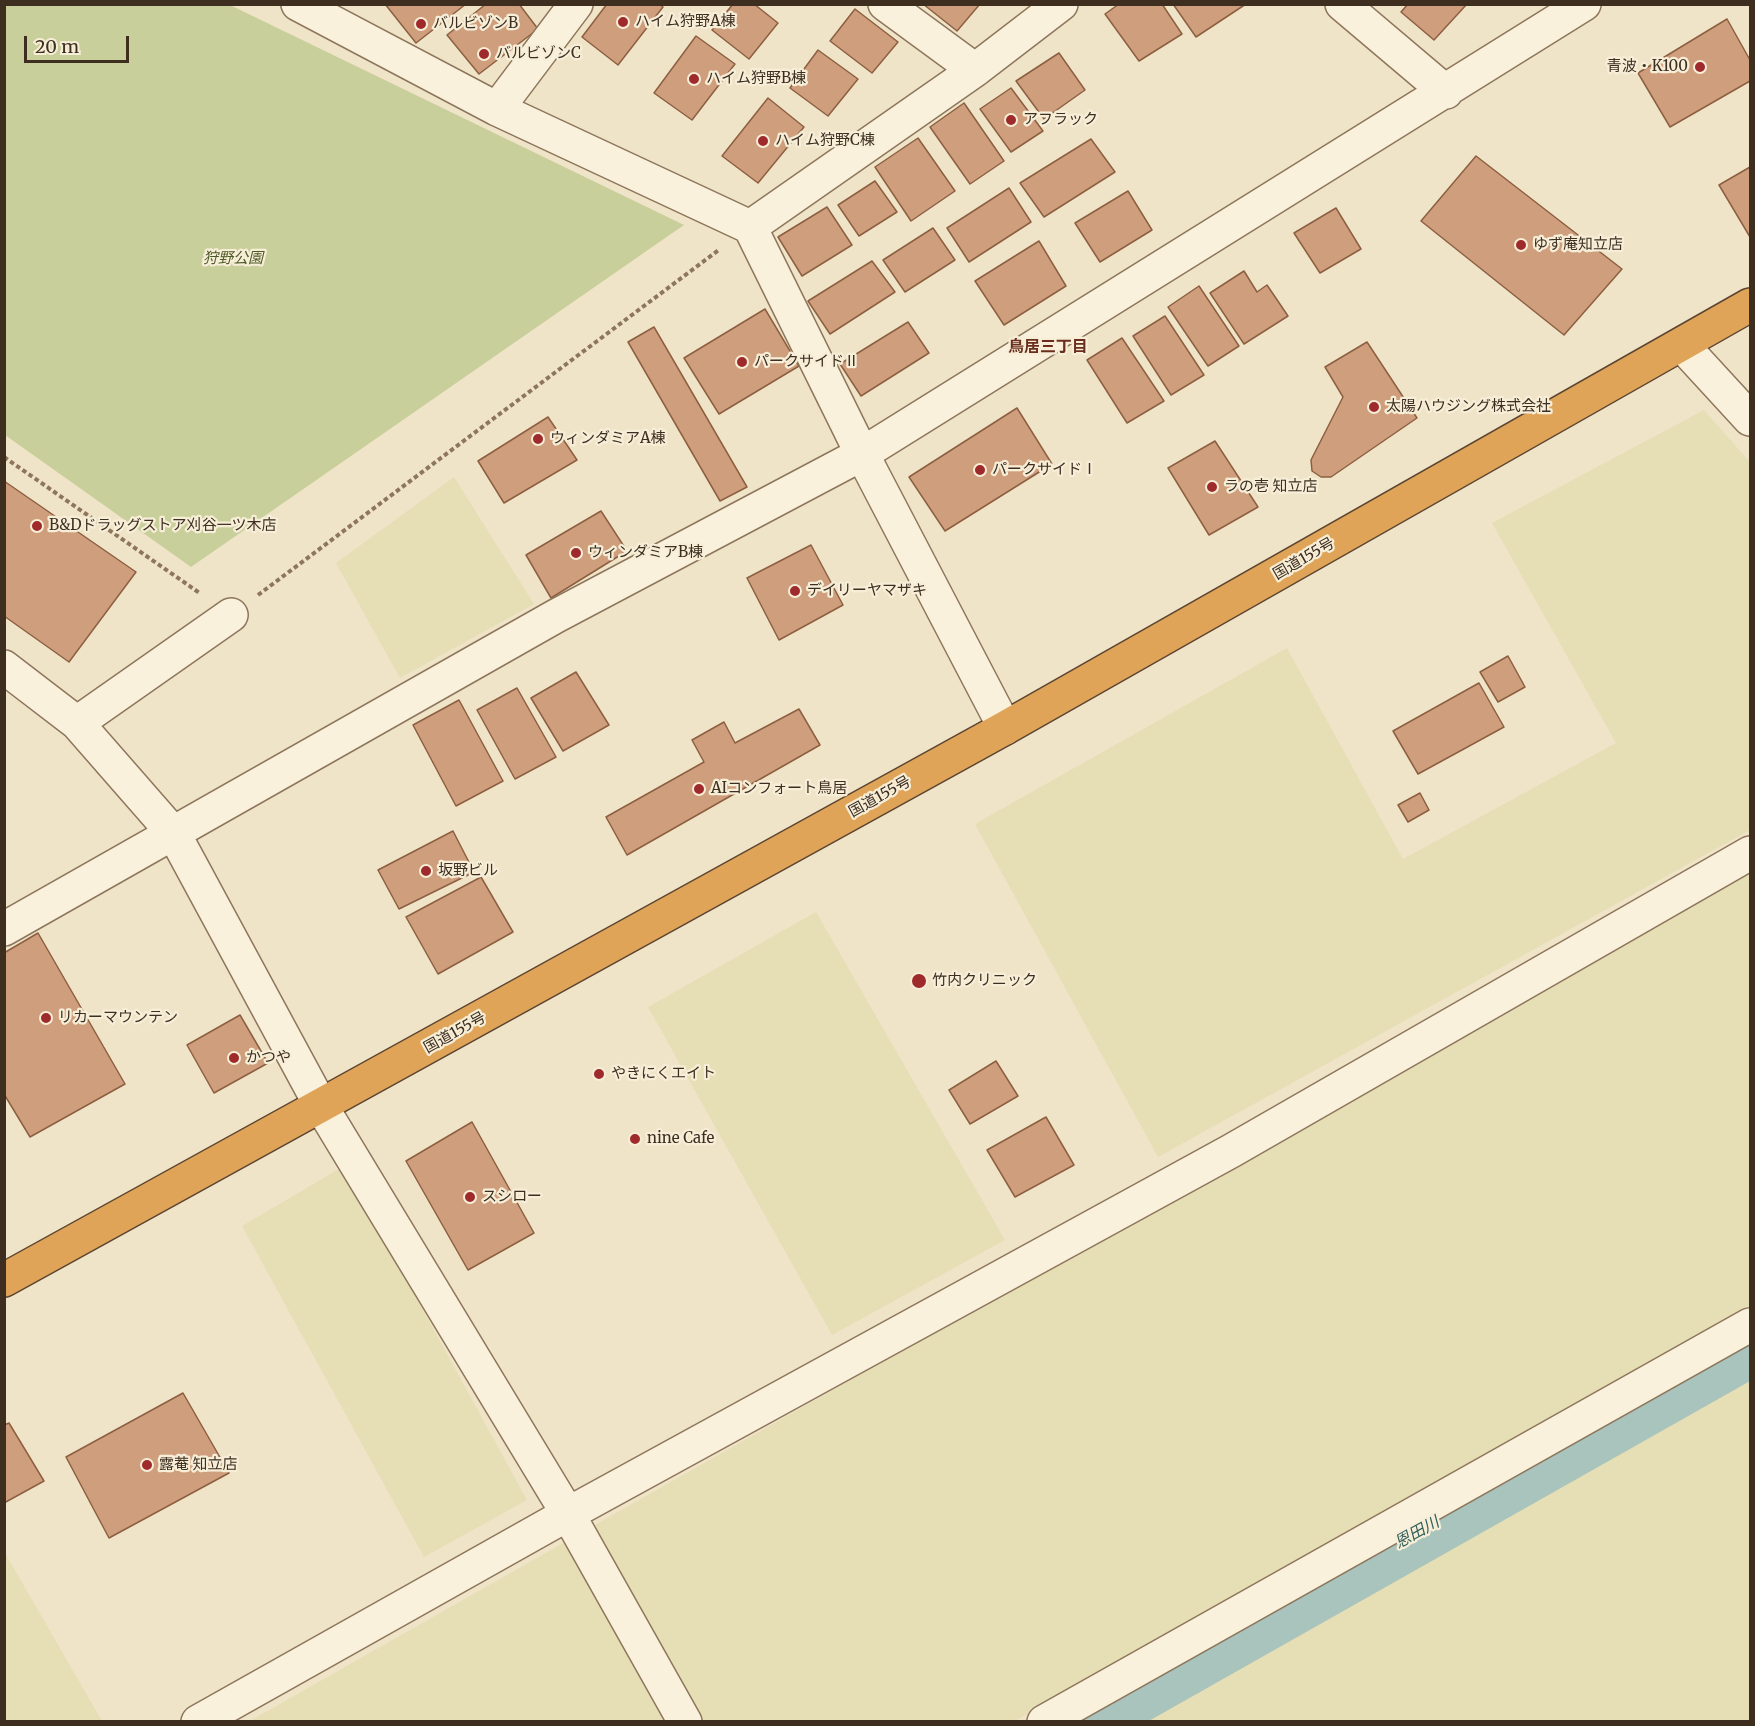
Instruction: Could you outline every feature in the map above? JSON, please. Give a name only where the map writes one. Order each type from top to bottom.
[{"type":"highway","name":"国道155号","points":[[4,1280],[1005,728],[1750,305]]},
{"type":"street","points":[[298,4],[497,109],[750,227],[862,454],[1005,728]]},
{"type":"street","points":[[497,109],[576,4]]},
{"type":"street","points":[[885,4],[975,70]]},
{"type":"street","points":[[750,227],[975,70],[1061,4]]},
{"type":"street","points":[[1342,4],[1446,92]]},
{"type":"street","points":[[4,929],[556,616],[862,454],[1584,4]]},
{"type":"street","points":[[1682,345],[1750,419]]},
{"type":"street","points":[[77,723],[231,615]]},
{"type":"street","points":[[4,668],[77,723],[174,834],[321,1106],[568,1514],[685,1722]]},
{"type":"street","points":[[198,1722],[568,1514],[1231,1151],[1750,853]]},
{"type":"street","points":[[1044,1722],[1750,1325]]},
{"type":"path","points":[[4,457],[231,615],[750,227]]},
{"type":"shaded area","points":[[1704,410],[1750,462],[1750,830],[1158,1157],[975,824],[1287,648],[1403,859],[1616,743],[1492,523]]},
{"type":"shaded area","points":[[454,477],[534,604],[400,678],[336,563]]},
{"type":"shaded area","points":[[1750,869],[1750,1312],[1015,1721],[248,1722]]},
{"type":"shaded area","points":[[816,912],[1005,1240],[832,1335],[648,1007]]},
{"type":"shaded area","points":[[344,1166],[527,1500],[424,1557],[242,1226]]},
{"type":"shaded area","points":[[1750,1374],[1750,1721],[1139,1721]]},
{"type":"shaded area","points":[[5,1553],[102,1721],[5,1721]]},
{"type":"green space","name":"狩野公園","points":[[5,4],[230,5],[684,225],[191,567],[5,435]]},
{"type":"building","name":"バルビゾンB","points":[[385,4],[466,4],[416,43]]},
{"type":"building","name":"バルビゾンC","points":[[486,4],[519,4],[538,29],[479,74],[447,35]]},
{"type":"building","name":"ハイム狩野A棟","points":[[607,4],[659,4],[663,7],[618,65],[582,37]]},
{"type":"building","points":[[733,4],[754,4],[778,23],[749,59],[712,30]]},
{"type":"building","points":[[923,4],[980,4],[957,31]]},
{"type":"building","points":[[1119,4],[1162,4],[1182,34],[1139,61],[1105,14]]},
{"type":"building","points":[[1173,4],[1246,4],[1196,37]]},
{"type":"building","points":[[1408,4],[1467,4],[1434,40],[1401,12]]},
{"type":"building","points":[[855,9],[898,42],[872,73],[830,41]]},
{"type":"building","name":"青波・K100","points":[[1727,19],[1750,60],[1750,81],[1670,127],[1638,73]]},
{"type":"building","name":"ハイム狩野B棟","points":[[696,36],[735,64],[692,120],[654,93]]},
{"type":"building","points":[[818,50],[858,79],[828,116],[790,88]]},
{"type":"building","points":[[1059,53],[1085,90],[1044,119],[1016,81]]},
{"type":"building","name":"アフラック","points":[[1011,88],[1043,131],[1011,152],[980,109]]},
{"type":"building","name":"ハイム狩野C棟","points":[[768,98],[804,127],[758,183],[722,156]]},
{"type":"building","points":[[964,103],[1004,161],[970,184],[930,127]]},
{"type":"building","points":[[918,138],[955,191],[911,221],[875,167]]},
{"type":"building","points":[[1091,139],[1115,172],[1044,217],[1020,183]]},
{"type":"building","name":"ゆず庵知立店","points":[[1476,156],[1622,269],[1564,335],[1421,221]]},
{"type":"building","points":[[1750,167],[1750,237],[1719,185]]},
{"type":"building","points":[[875,181],[897,212],[859,236],[838,205]]},
{"type":"building","points":[[1009,188],[1031,222],[969,262],[947,228]]},
{"type":"building","points":[[1128,191],[1152,230],[1100,262],[1075,223]]},
{"type":"building","points":[[827,207],[852,245],[802,276],[778,237]]},
{"type":"building","points":[[1336,208],[1361,249],[1320,273],[1294,233]]},
{"type":"building","points":[[933,228],[955,260],[905,292],[883,260]]},
{"type":"building","points":[[1039,241],[1066,286],[1004,325],[975,281]]},
{"type":"building","points":[[872,261],[895,292],[830,334],[808,301]]},
{"type":"building","points":[[1244,271],[1257,292],[1267,285],[1288,316],[1244,344],[1210,293]]},
{"type":"building","points":[[1199,286],[1239,346],[1208,366],[1168,307]]},
{"type":"building","name":"パークサイドⅡ","points":[[765,309],[799,366],[719,414],[684,358]]},
{"type":"building","points":[[1165,316],[1204,375],[1171,395],[1133,336]]},
{"type":"building","points":[[908,322],[929,353],[861,396],[840,364]]},
{"type":"building","points":[[654,327],[747,487],[720,501],[628,342]]},
{"type":"building","points":[[1122,338],[1164,401],[1127,423],[1087,360]]},
{"type":"building","name":"太陽ハウジング株式会社","points":[[1367,342],[1417,418],[1331,477],[1321,477],[1312,471],[1311,460],[1343,397],[1325,367]]},
{"type":"building","name":"パークサイドⅠ","points":[[1017,408],[1052,464],[945,531],[909,477]]},
{"type":"building","name":"ウィンダミアA棟","points":[[548,417],[577,460],[504,503],[478,461]]},
{"type":"building","name":"ラの壱 知立店","points":[[1215,441],[1258,507],[1209,535],[1168,468]]},
{"type":"building","name":"B&Dドラッグストア刈谷一ツ木店","points":[[4,481],[136,572],[69,662],[4,616]]},
{"type":"building","name":"ウィンダミアB棟","points":[[601,511],[627,551],[551,598],[526,555]]},
{"type":"building","name":"デイリーヤマザキ","points":[[811,545],[843,605],[779,640],[747,578]]},
{"type":"building","points":[[1508,656],[1525,687],[1498,702],[1480,672]]},
{"type":"building","points":[[576,672],[609,725],[563,751],[531,698]]},
{"type":"building","points":[[1479,683],[1504,727],[1418,774],[1393,731]]},
{"type":"building","points":[[517,688],[556,757],[515,779],[477,710]]},
{"type":"building","points":[[459,700],[503,781],[456,806],[413,725]]},
{"type":"building","name":"AIコンフォート鳥居","points":[[799,709],[820,745],[627,855],[606,817],[704,762],[692,740],[724,722],[735,743]]},
{"type":"building","points":[[1420,793],[1429,810],[1408,822],[1398,805]]},
{"type":"building","name":"坂野ビル","points":[[453,831],[474,872],[399,909],[378,870]]},
{"type":"building","points":[[481,877],[513,932],[438,974],[406,917]]},
{"type":"building","name":"リカーマウンテン","points":[[38,933],[125,1084],[30,1137],[4,1094],[4,953]]},
{"type":"building","points":[[240,1015],[268,1063],[214,1093],[187,1045]]},
{"type":"building","points":[[996,1061],[1018,1096],[970,1124],[949,1090]]},
{"type":"building","points":[[1046,1117],[1074,1165],[1015,1197],[987,1150]]},
{"type":"building","name":"スシロー","points":[[472,1122],[534,1233],[468,1270],[406,1161]]},
{"type":"building","name":"露菴 知立店","points":[[183,1393],[229,1473],[109,1538],[66,1457]]},
{"type":"building","points":[[9,1423],[44,1481],[4,1503],[4,1425]]},
{"type":"waterway","name":"恩田川","points":[[1083,1722],[1750,1345]]},
{"type":"place","name":"ハイム狩野A棟","points":[[623,22]]},
{"type":"place","name":"バルビゾンB","points":[[421,24]]},
{"type":"place","name":"バルビゾンC","points":[[484,54]]},
{"type":"place","name":"青波・K100","points":[[1700,67]]},
{"type":"place","name":"ハイム狩野B棟","points":[[694,79]]},
{"type":"place","name":"アフラック","points":[[1011,120]]},
{"type":"place","name":"ハイム狩野C棟","points":[[763,141]]},
{"type":"place","name":"ゆず庵知立店","points":[[1521,245]]},
{"type":"place","name":"パークサイドⅡ","points":[[742,362]]},
{"type":"place","name":"太陽ハウジング株式会社","points":[[1374,407]]},
{"type":"place","name":"ウィンダミアA棟","points":[[538,439]]},
{"type":"place","name":"パークサイドⅠ","points":[[980,470]]},
{"type":"place","name":"ラの壱 知立店","points":[[1212,487]]},
{"type":"place","name":"B&Dドラッグストア刈谷一ツ木店","points":[[37,526]]},
{"type":"place","name":"ウィンダミアB棟","points":[[576,553]]},
{"type":"place","name":"デイリーヤマザキ","points":[[795,591]]},
{"type":"place","name":"AIコンフォート鳥居","points":[[699,789]]},
{"type":"place","name":"坂野ビル","points":[[426,871]]},
{"type":"place","name":"竹内クリニック","points":[[919,981]]},
{"type":"place","name":"リカーマウンテン","points":[[46,1018]]},
{"type":"place","name":"かつや","points":[[234,1058]]},
{"type":"place","name":"やきにくエイト","points":[[599,1074]]},
{"type":"place","name":"nine Cafe","points":[[635,1139]]},
{"type":"place","name":"スシロー","points":[[470,1197]]},
{"type":"place","name":"露菴 知立店","points":[[147,1465]]},
{"type":"district","name":"鳥居三丁目","points":[[1048,347]]}]
